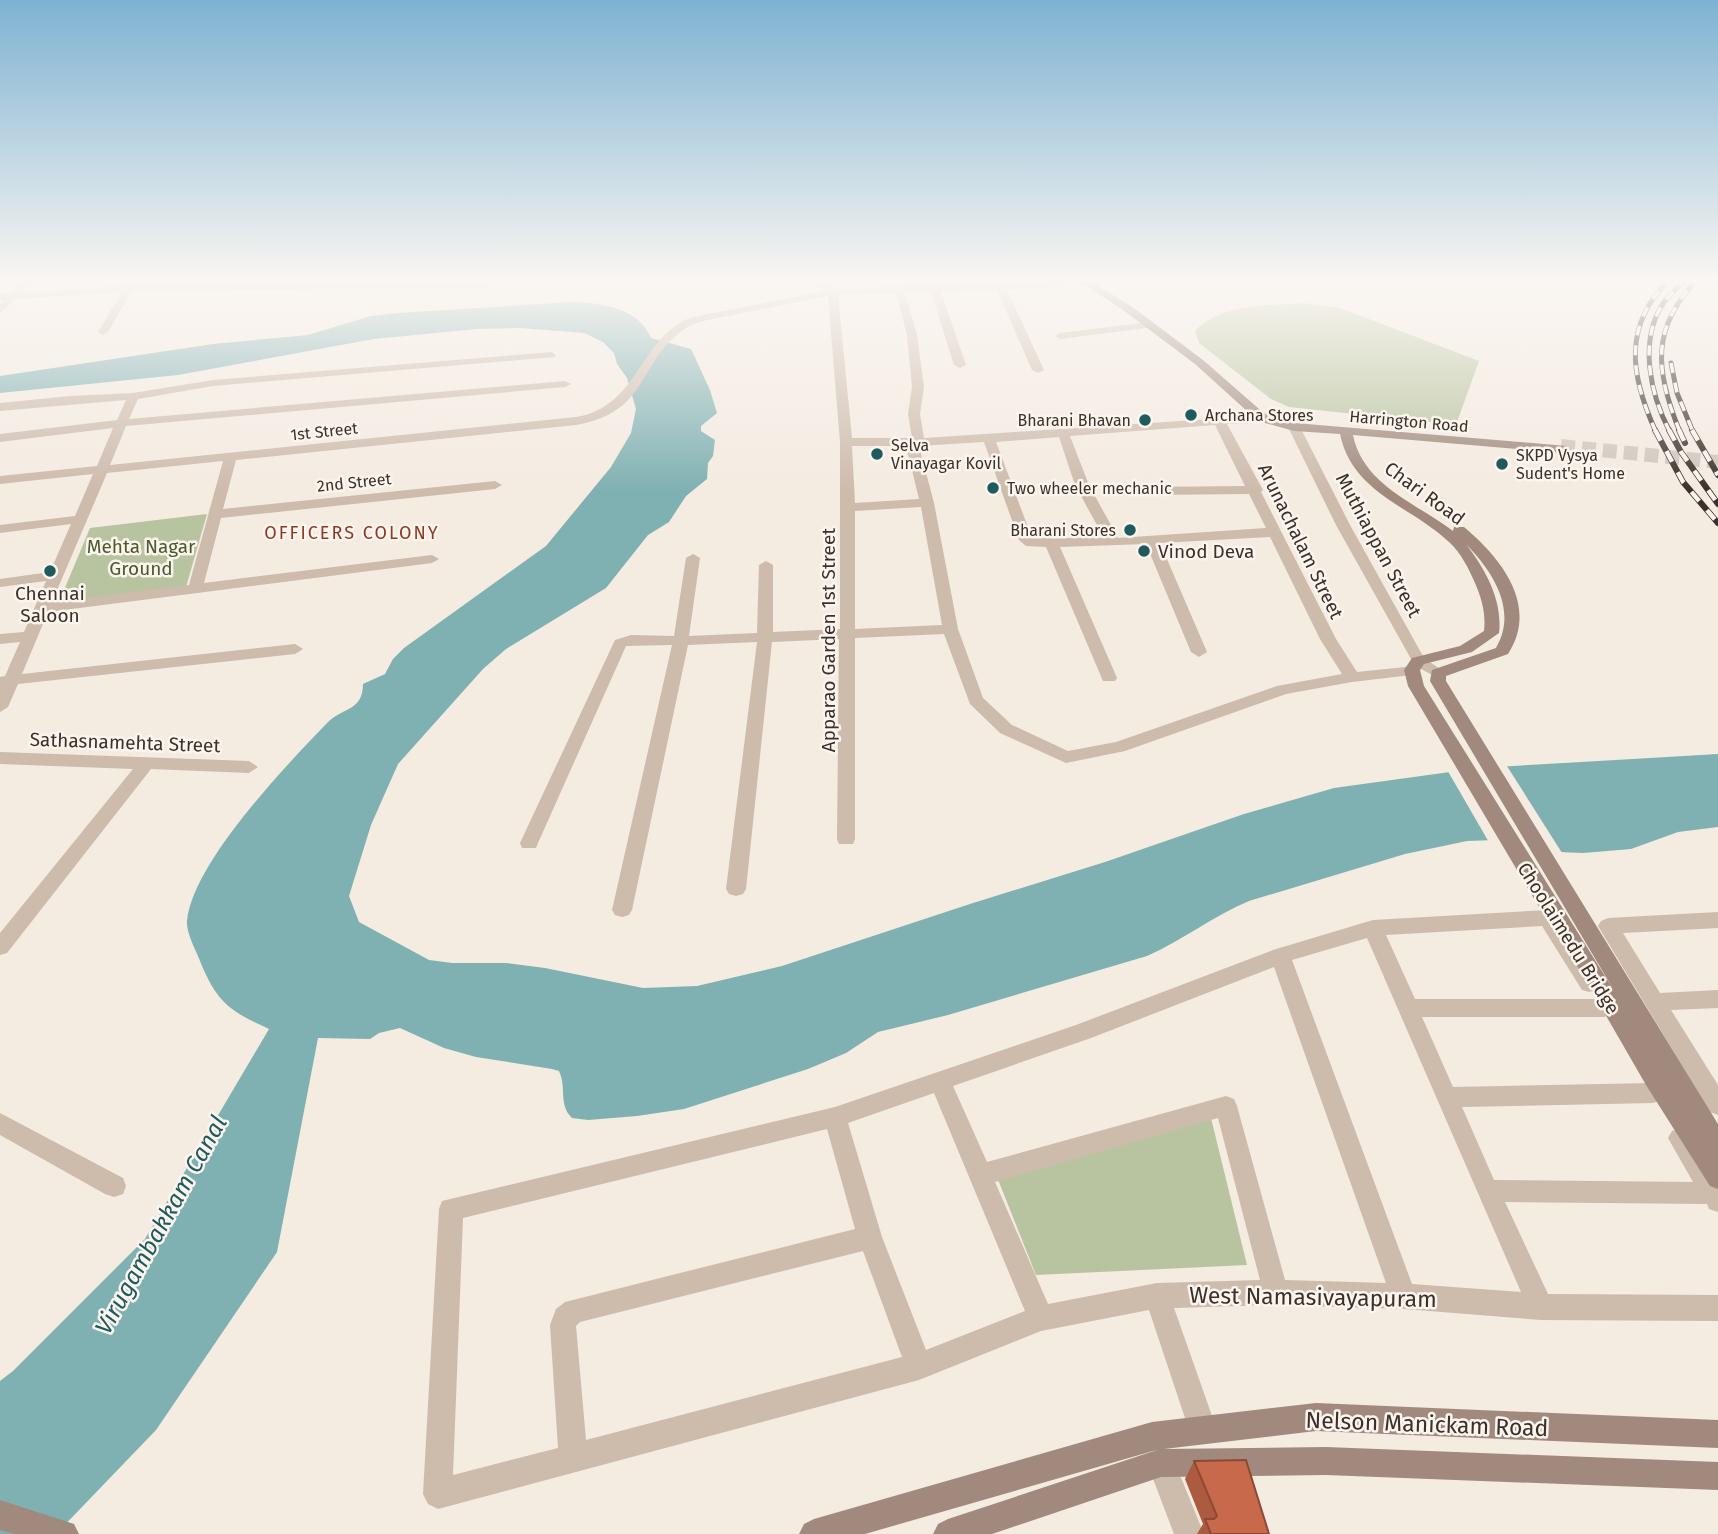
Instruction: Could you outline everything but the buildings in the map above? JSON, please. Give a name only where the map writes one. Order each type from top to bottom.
[{"type":"street","name":"1st Street","points":[[0,480],[555,424],[595,417],[611,410],[624,397],[660,350]]},
{"type":"street","name":"Apparao Garden 1st Street","points":[[838,350],[846,442],[848,507],[846,839]]},
{"type":"street","points":[[914,350],[918,387],[914,414],[916,443],[950,629],[976,700],[1006,729],[1066,757],[1119,747],[1283,690],[1415,666],[1438,673]]},
{"type":"street","points":[[955,350],[960,365]]},
{"type":"street","points":[[1029,350],[1038,370]]},
{"type":"street","name":"Harrington Road","points":[[1181,350],[1264,414],[1294,427],[1562,448],[1264,414]]},
{"type":"street","points":[[0,407],[70,399],[133,396],[214,383],[551,355]]},
{"type":"street","points":[[0,438],[122,422],[565,384]]},
{"type":"street","points":[[0,706],[5,681],[29,636],[133,396]]},
{"type":"street","points":[[846,442],[916,443],[1064,435],[1219,421],[1264,414]]},
{"type":"street","name":"Arunachalam Street","points":[[1219,421],[1256,490],[1328,639],[1352,677]]},
{"type":"street","name":"Muthiappan Street","points":[[1294,427],[1415,666]]},
{"type":"street","name":"Chari Road","points":[[1350,432],[1346,441],[1363,473],[1455,539],[1480,578],[1491,605],[1491,633],[1481,642],[1415,666]]},
{"type":"street","name":"Chari Road","points":[[1350,432],[1383,480],[1465,535],[1499,575],[1512,603],[1513,631],[1502,651],[1438,673]]},
{"type":"street","points":[[1064,435],[1082,485],[1113,542]]},
{"type":"street","points":[[989,440],[1026,540],[1052,544],[1276,532]]},
{"type":"street","points":[[195,589],[231,456]]},
{"type":"street","name":"2nd Street","points":[[216,514],[495,485]]},
{"type":"street","points":[[1145,491],[1256,490]]},
{"type":"street","points":[[848,507],[927,503]]},
{"type":"street","points":[[0,529],[80,519]]},
{"type":"street","points":[[1151,539],[1199,652]]},
{"type":"street","points":[[1052,544],[1109,678]]},
{"type":"street","points":[[622,910],[681,641],[693,558]]},
{"type":"street","points":[[41,608],[432,559]]},
{"type":"street","points":[[736,889],[765,638],[766,565]]},
{"type":"street","points":[[0,583],[55,576]]},
{"type":"street","points":[[529,843],[620,643],[631,640],[681,641],[950,629]]},
{"type":"street","points":[[0,639],[29,636]]},
{"type":"street","points":[[5,681],[295,649]]},
{"type":"street","name":"Choolaimedu Bridge","points":[[1415,666],[1412,676],[1422,697],[1543,897],[1574,942],[1716,1190]]},
{"type":"street","name":"Choolaimedu Bridge","points":[[1438,673],[1438,681],[1446,697],[1718,1145]]},
{"type":"street","name":"Sathasnamehta Street","points":[[0,758],[248,767]]},
{"type":"street","points":[[0,947],[146,764]]},
{"type":"street","points":[[919,1366],[870,1237],[835,1117],[1083,1032],[1280,956],[1373,928],[1547,918],[1604,1008],[1653,1093],[1716,1190]]},
{"type":"street","points":[[1718,920],[1608,926],[1654,1002],[1708,1071],[1718,1105]]},
{"type":"street","points":[[1373,928],[1449,1097],[1487,1191],[1541,1307]]},
{"type":"street","points":[[1280,956],[1404,1296]]},
{"type":"street","points":[[1654,1002],[1718,999]]},
{"type":"street","points":[[1408,1008],[1604,1008]]},
{"type":"street","points":[[940,1081],[1041,1318]]},
{"type":"street","points":[[1449,1097],[1653,1093]]},
{"type":"street","points":[[980,1175],[1226,1107],[1276,1292]]},
{"type":"street","name":"West Namasivayapuram","points":[[835,1117],[452,1209],[438,1494],[919,1366],[1041,1318],[1157,1296],[1276,1292],[1404,1296],[1541,1307],[1718,1308]]},
{"type":"street","points":[[0,1123],[114,1186]]},
{"type":"street","points":[[1487,1191],[1716,1190]]},
{"type":"street","points":[[573,1457],[563,1325],[565,1318],[574,1311],[870,1237]]},
{"type":"street","points":[[1157,1296],[1203,1430]]},
{"type":"street","name":"Nelson Manickam Road","points":[[814,1534],[1152,1436],[1316,1417],[1718,1434]]},
{"type":"street","name":"Nelson Manickam Road","points":[[948,1534],[1161,1463],[1326,1461],[1718,1476]]},
{"type":"street","points":[[1161,1463],[1189,1534]]},
{"type":"street","points":[[0,1515],[64,1534]]},
{"type":"green space","points":[[1207,350],[1449,350],[1479,361],[1456,425],[1289,407],[1271,399]]},
{"type":"green space","name":"Mehta Nagar Ground","points":[[207,514],[186,587],[59,602],[90,528]]},
{"type":"green space","points":[[1211,1118],[1247,1265],[1036,1275],[995,1172]]},
{"type":"water","points":[[176,350],[316,350],[178,375],[0,393],[0,376]]},
{"type":"water","name":"Virugambakkam Canal","points":[[611,350],[691,350],[710,390],[717,413],[701,426],[701,431],[715,440],[713,456],[708,463],[707,479],[686,496],[669,522],[648,535],[606,588],[506,649],[483,669],[398,764],[371,825],[349,896],[359,922],[429,960],[452,963],[506,963],[545,968],[643,988],[697,986],[782,966],[1105,862],[1244,814],[1334,788],[1479,768],[1718,754],[1718,827],[1678,832],[1631,849],[1559,852],[1495,840],[1467,841],[1405,854],[1249,901],[1147,956],[948,1015],[878,1032],[846,1053],[808,1069],[684,1109],[588,1120],[572,1118],[565,1107],[559,1071],[476,1057],[444,1048],[400,1028],[379,1033],[370,1039],[318,1038],[277,1252],[156,1430],[56,1534],[0,1534],[0,1381],[145,1239],[269,1029],[244,1017],[219,996],[206,975],[188,931],[187,921],[193,897],[206,871],[223,844],[266,789],[327,723],[356,704],[360,699],[363,684],[385,674],[393,659],[404,648],[546,546],[611,467],[631,433],[636,409],[627,378],[617,364]]},
{"type":"pier","points":[[1505,763],[1564,856],[1490,844],[1446,768]]},
{"type":"tunnel","points":[[1561,446],[1718,462]]},
{"type":"railway","points":[[1635,350],[1640,390],[1656,431]]},
{"type":"railway","points":[[1649,350],[1652,384],[1669,431]]},
{"type":"railway","points":[[1662,350],[1666,389],[1680,432]]},
{"type":"railway","points":[[1671,363],[1677,393],[1693,431]]},
{"type":"railway","points":[[1679,430],[1685,443]]},
{"type":"railway","points":[[1656,431],[1683,482],[1718,523]]},
{"type":"railway","points":[[1669,431],[1718,504]]},
{"type":"railway","points":[[1693,431],[1718,475]]},
{"type":"place","name":"Archana Stores","points":[[1191,415]]},
{"type":"place","name":"Bharani Bhavan","points":[[1145,420]]},
{"type":"place","name":"Selva Vinayagar Kovil","points":[[877,454]]},
{"type":"place","name":"SKPD Vysya Sudent's Home","points":[[1502,464]]},
{"type":"place","name":"Two wheeler mechanic","points":[[993,488]]},
{"type":"place","name":"Bharani Stores","points":[[1130,530]]},
{"type":"place","name":"Vinod Deva","points":[[1144,551]]},
{"type":"place","name":"Chennai Saloon","points":[[50,571]]},
{"type":"district","name":"OFFICERS COLONY","points":[[352,533]]}]
